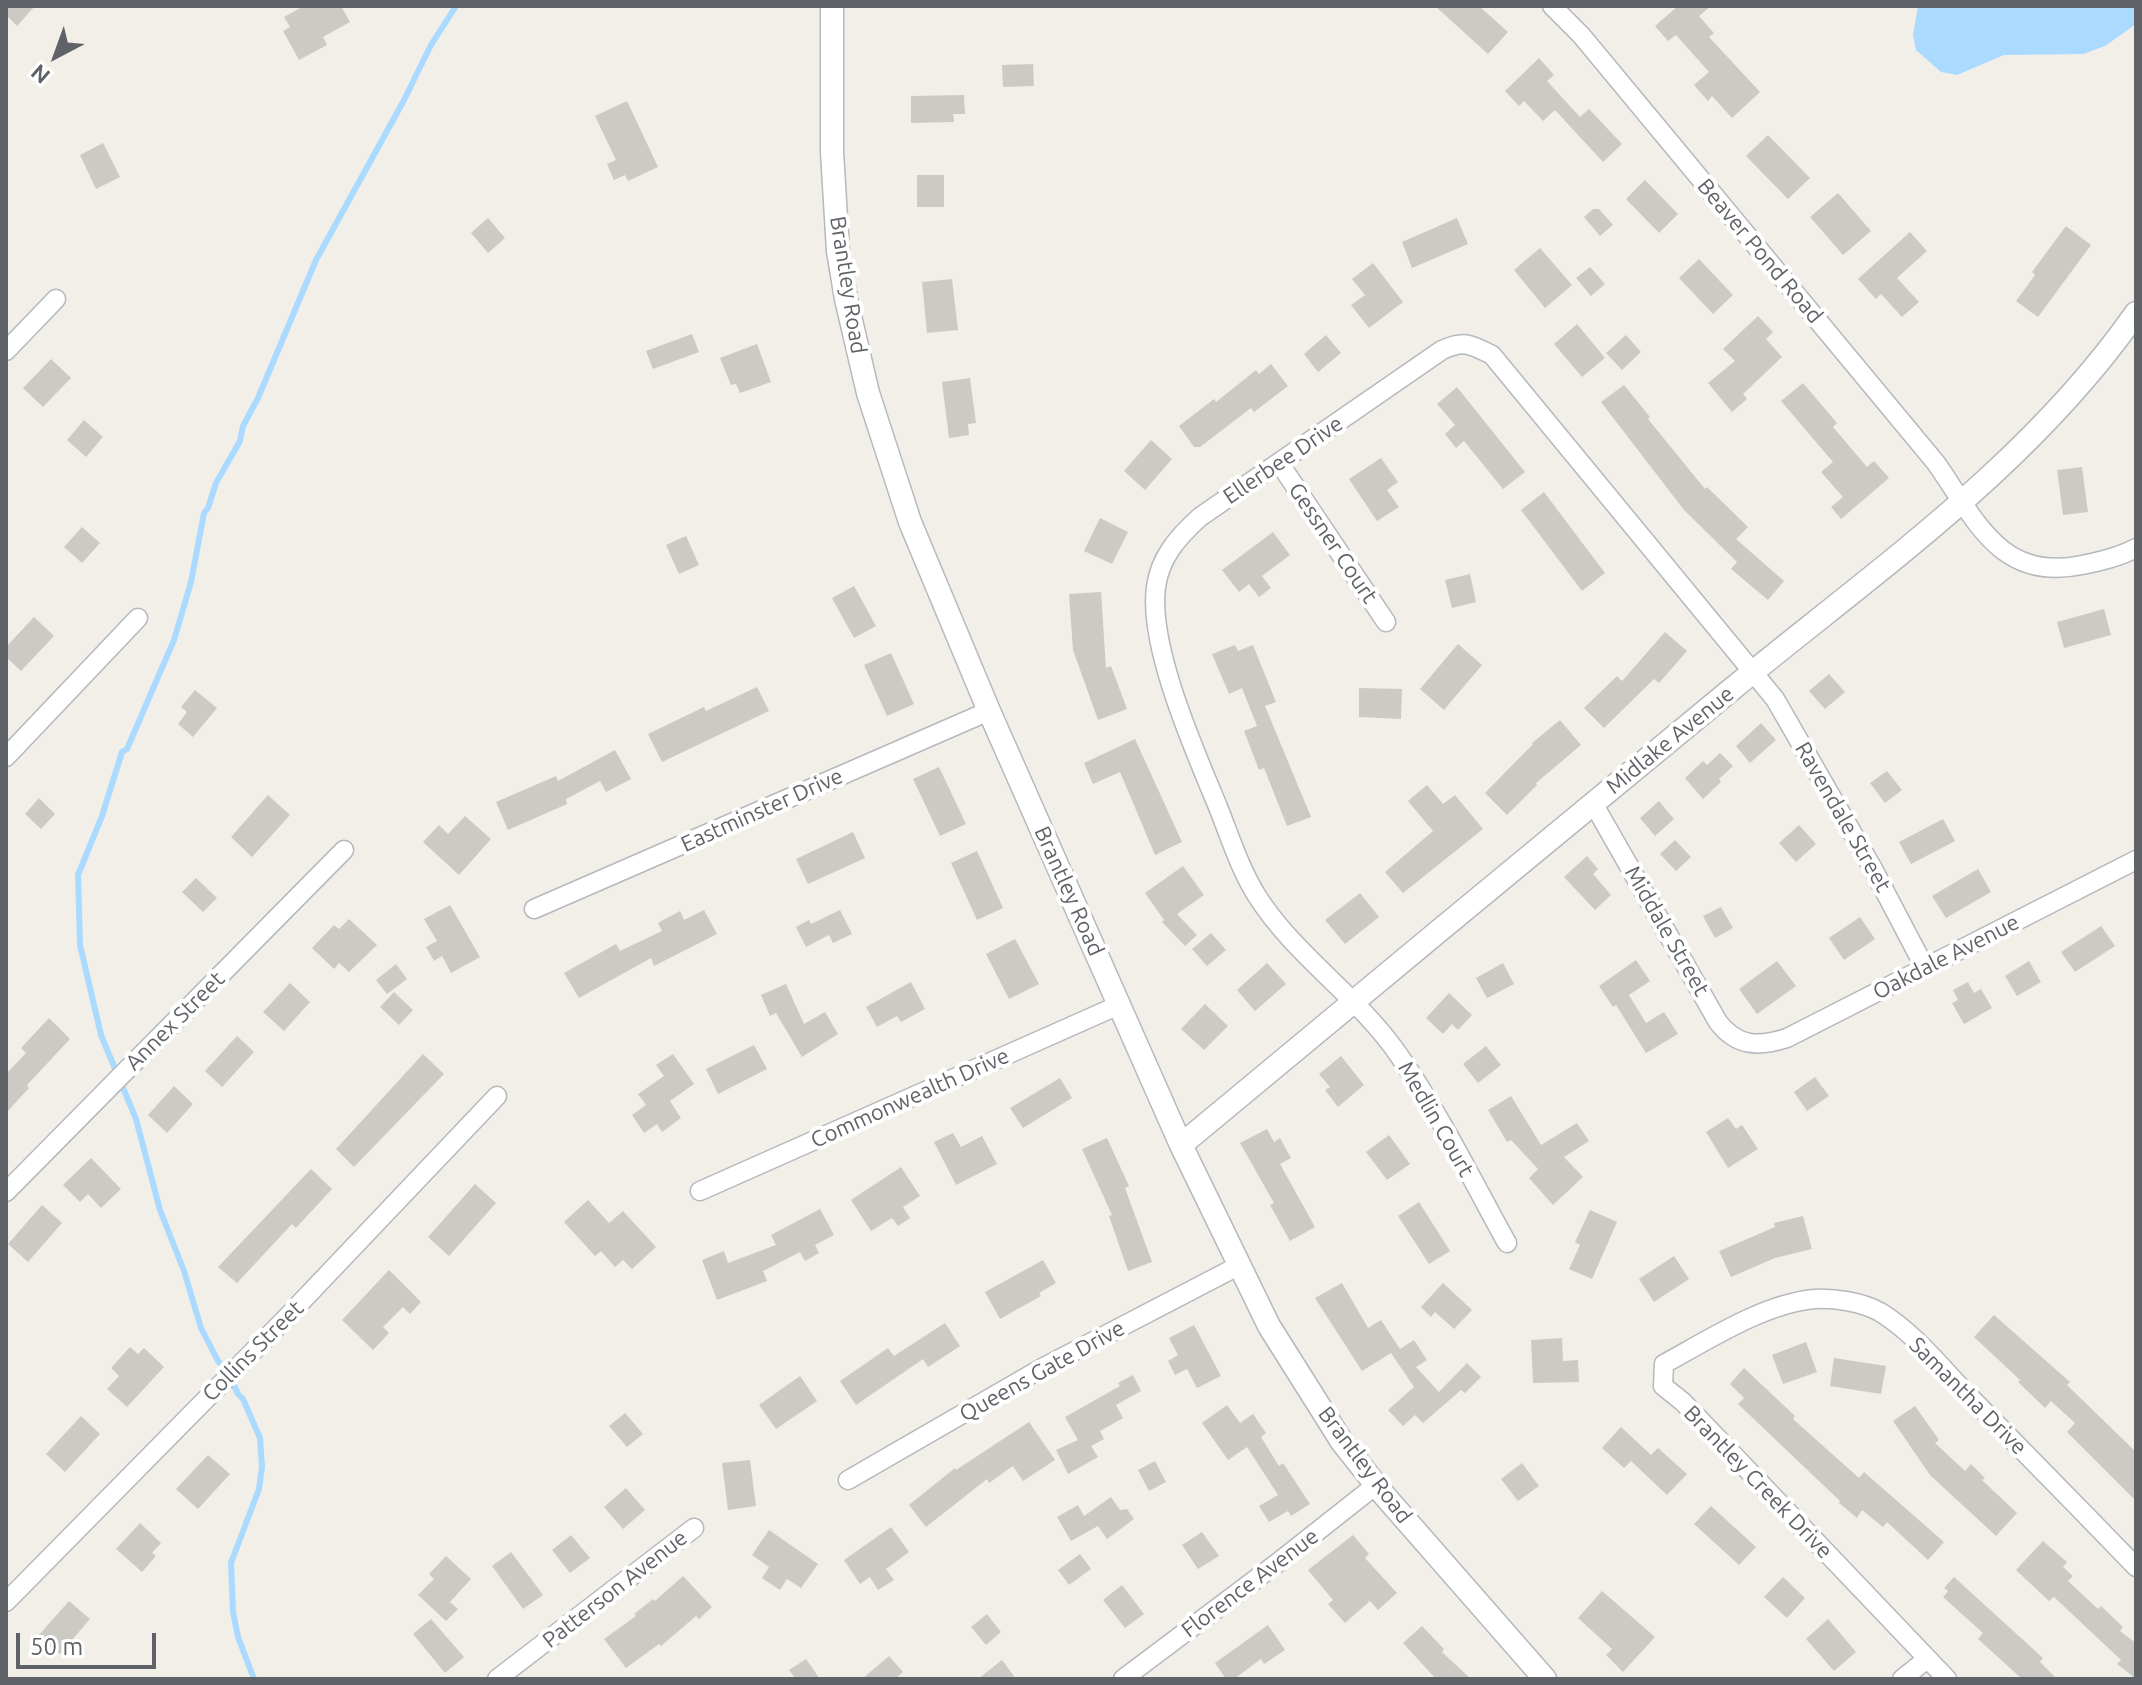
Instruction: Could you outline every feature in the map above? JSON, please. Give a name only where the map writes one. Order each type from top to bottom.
[{"type":"street","name":"Brantley Road","points":[[832,6],[832,152],[838,251],[846,299],[868,393],[910,522],[989,711],[1181,1145],[1238,1266],[1291,1362],[1342,1442],[1376,1485],[1545,1679]]},
{"type":"street","name":"Beaver Pond Road","points":[[1552,6],[1581,35],[1936,463],[1983,531],[2008,556],[2032,566],[2067,568],[2106,560],[2136,548]]},
{"type":"street","points":[[6,351],[56,299]]},
{"type":"street","name":"Midlake Avenue","points":[[1181,1145],[1963,501],[2024,446],[2060,408],[2112,348],[2136,313]]},
{"type":"street","name":"Ellerbee Drive","points":[[1354,1002],[1310,959],[1257,896],[1243,869],[1184,722],[1159,640],[1155,597],[1162,562],[1169,549],[1200,517],[1442,350],[1457,344],[1471,345],[1492,355],[1504,368],[1651,551],[1754,671]]},
{"type":"street","name":"Gessner Court","points":[[1280,464],[1386,622]]},
{"type":"street","points":[[6,757],[138,618]]},
{"type":"street","name":"Ravendale Street","points":[[1754,671],[1775,699],[1872,867],[1925,968]]},
{"type":"street","name":"Eastminster Drive","points":[[534,909],[989,711]]},
{"type":"street","name":"Middale Street","points":[[1593,803],[1718,1022],[1740,1042],[1753,1044]]},
{"type":"street","name":"Annex Street","points":[[6,1192],[344,850]]},
{"type":"street","name":"Oakdale Avenue","points":[[1753,1044],[1768,1044],[1787,1038],[2136,860]]},
{"type":"street","name":"Medlin Court","points":[[1354,1002],[1381,1030],[1438,1116],[1507,1243]]},
{"type":"street","name":"Commonwealth Drive","points":[[700,1191],[1119,1005]]},
{"type":"street","name":"Collins Street","points":[[6,1602],[285,1319],[497,1096]]},
{"type":"street","name":"Queens Gate Drive","points":[[848,1480],[1042,1368],[1238,1266]]},
{"type":"street","name":"Samantha Drive","points":[[1766,1312],[1789,1303],[1817,1299],[1852,1302],[1878,1311],[1899,1326],[1938,1364],[2136,1567]]},
{"type":"street","name":"Brantley Creek Drive","points":[[1766,1312],[1664,1364],[1663,1386],[1683,1402],[1947,1679]]},
{"type":"street","name":"Florence Avenue","points":[[1123,1679],[1376,1485]]},
{"type":"street","name":"Patterson Avenue","points":[[497,1679],[694,1528]]},
{"type":"street","points":[[1902,1679],[1927,1659]]},
{"type":"water","points":[[1918,6],[2136,6],[2136,24],[2105,46],[2083,54],[2004,55],[1957,75],[1941,72],[1916,50],[1913,35]]},
{"type":"building","points":[[6,6],[35,6],[17,26],[6,15]]},
{"type":"building","points":[[304,6],[341,6],[350,22],[323,37],[327,45],[299,60],[283,31],[290,27],[284,17]]},
{"type":"building","points":[[1435,6],[1479,6],[1508,32],[1488,54]]},
{"type":"building","points":[[1678,6],[1711,6],[1699,16],[1714,33],[1709,37],[1760,92],[1732,118],[1712,96],[1708,101],[1694,85],[1709,72],[1676,35],[1668,41],[1655,26]]},
{"type":"building","points":[[1539,58],[1554,75],[1547,81],[1580,117],[1589,109],[1622,144],[1603,162],[1555,110],[1543,121],[1524,101],[1519,106],[1505,91]]},
{"type":"building","points":[[1033,64],[1034,86],[1003,87],[1002,65]]},
{"type":"building","points":[[964,95],[965,114],[953,114],[954,122],[911,123],[911,96]]},
{"type":"building","points":[[627,101],[658,167],[628,181],[625,175],[614,180],[607,164],[616,160],[595,116]]},
{"type":"building","points":[[1768,135],[1810,178],[1788,199],[1746,156]]},
{"type":"building","points":[[103,143],[120,177],[96,189],[80,155]]},
{"type":"building","points":[[917,175],[944,175],[944,207],[917,207]]},
{"type":"building","points":[[1645,180],[1678,214],[1659,233],[1626,199]]},
{"type":"building","points":[[1838,193],[1871,231],[1843,255],[1810,217]]},
{"type":"building","points":[[1593,209],[1599,209],[1613,225],[1600,236],[1584,217]]},
{"type":"building","points":[[488,218],[505,238],[488,253],[471,233]]},
{"type":"building","points":[[1457,218],[1468,244],[1412,268],[1402,242]]},
{"type":"building","points":[[2066,226],[2091,245],[2038,317],[2016,301],[2035,275],[2032,272]]},
{"type":"building","points":[[1910,232],[1927,251],[1897,278],[1919,302],[1902,317],[1881,294],[1876,299],[1858,279]]},
{"type":"building","points":[[1540,248],[1572,285],[1545,308],[1514,270]]},
{"type":"building","points":[[1699,259],[1733,295],[1713,314],[1679,278]]},
{"type":"building","points":[[1373,263],[1403,302],[1369,328],[1351,305],[1365,295],[1352,279]]},
{"type":"building","points":[[1590,267],[1605,284],[1591,296],[1576,278]]},
{"type":"building","points":[[952,279],[958,330],[927,333],[922,282]]},
{"type":"building","points":[[1758,316],[1773,332],[1766,339],[1782,357],[1743,394],[1747,399],[1732,412],[1708,383],[1735,361],[1723,349]]},
{"type":"building","points":[[1577,324],[1605,358],[1582,377],[1554,344]]},
{"type":"building","points":[[692,334],[699,352],[653,369],[646,351]]},
{"type":"building","points":[[1326,335],[1341,353],[1318,372],[1304,354]]},
{"type":"building","points":[[1626,335],[1641,352],[1622,370],[1606,353]]},
{"type":"building","points":[[757,344],[771,382],[740,393],[736,384],[731,385],[720,358]]},
{"type":"building","points":[[51,359],[71,378],[43,407],[23,388]]},
{"type":"building","points":[[1271,364],[1288,386],[1254,412],[1251,408],[1200,447],[1194,447],[1179,426],[1256,370],[1259,374]]},
{"type":"building","points":[[970,378],[976,423],[968,424],[969,435],[949,438],[942,382]]},
{"type":"building","points":[[1803,383],[1837,423],[1833,427],[1867,467],[1874,461],[1889,478],[1841,519],[1831,507],[1843,497],[1821,472],[1833,462],[1781,401]]},
{"type":"building","points":[[1624,385],[1705,489],[1707,487],[1748,527],[1736,539],[1784,581],[1768,600],[1731,569],[1737,562],[1684,510],[1601,402]]},
{"type":"building","points":[[1457,387],[1525,472],[1503,489],[1464,441],[1456,448],[1445,434],[1455,425],[1437,404]]},
{"type":"building","points":[[84,420],[103,437],[86,457],[67,440]]},
{"type":"building","points":[[1151,440],[1172,459],[1145,490],[1124,471]]},
{"type":"building","points":[[1381,458],[1398,482],[1387,490],[1399,507],[1377,521],[1349,479]]},
{"type":"building","points":[[2082,467],[2088,512],[2063,515],[2057,470]]},
{"type":"building","points":[[1544,492],[1605,573],[1582,591],[1521,510]]},
{"type":"building","points":[[1100,518],[1128,532],[1112,564],[1084,551]]},
{"type":"building","points":[[82,527],[100,543],[82,563],[64,547]]},
{"type":"building","points":[[1273,532],[1290,555],[1262,576],[1271,588],[1259,597],[1249,584],[1239,592],[1222,570]]},
{"type":"building","points":[[686,536],[699,565],[679,574],[666,545]]},
{"type":"building","points":[[1470,574],[1476,602],[1452,608],[1445,580]]},
{"type":"building","points":[[854,586],[876,626],[854,638],[832,598]]},
{"type":"building","points":[[1101,592],[1106,668],[1111,666],[1127,709],[1098,720],[1073,650],[1069,594]]},
{"type":"building","points":[[2104,609],[2111,635],[2064,648],[2057,622]]},
{"type":"building","points":[[34,617],[54,636],[21,671],[6,657],[6,647]]},
{"type":"building","points":[[1665,632],[1687,651],[1659,683],[1654,679],[1604,728],[1584,708],[1617,676],[1622,681]]},
{"type":"building","points":[[1458,644],[1482,665],[1444,710],[1420,689]]},
{"type":"building","points":[[1235,645],[1238,651],[1253,645],[1276,702],[1265,706],[1311,817],[1287,826],[1264,768],[1259,770],[1244,731],[1257,726],[1242,688],[1229,694],[1212,654]]},
{"type":"building","points":[[891,653],[914,704],[887,716],[864,665]]},
{"type":"building","points":[[1829,674],[1845,692],[1825,709],[1809,691]]},
{"type":"building","points":[[757,687],[769,711],[662,762],[648,734],[704,707],[706,711]]},
{"type":"building","points":[[1359,688],[1402,689],[1401,719],[1359,717]]},
{"type":"building","points":[[195,690],[217,708],[193,737],[178,724],[187,712],[181,707]]},
{"type":"building","points":[[1560,720],[1581,745],[1536,783],[1507,815],[1485,793],[1532,743]]},
{"type":"building","points":[[1761,723],[1776,740],[1750,763],[1736,746]]},
{"type":"building","points":[[1135,739],[1182,842],[1155,855],[1120,772],[1093,784],[1084,763]]},
{"type":"building","points":[[615,750],[631,779],[606,792],[600,781],[566,799],[567,804],[508,830],[496,802],[556,776],[558,781]]},
{"type":"building","points":[[1720,753],[1733,766],[1703,799],[1685,778],[1703,761],[1707,765]]},
{"type":"building","points":[[939,767],[966,824],[940,836],[913,779]]},
{"type":"building","points":[[1887,771],[1902,790],[1885,803],[1870,783]]},
{"type":"building","points":[[1427,785],[1443,804],[1455,795],[1483,829],[1403,893],[1385,872],[1433,831],[1408,801]]},
{"type":"building","points":[[268,795],[290,815],[252,857],[231,837]]},
{"type":"building","points":[[39,798],[55,814],[41,829],[25,814]]},
{"type":"building","points":[[1659,801],[1674,819],[1655,836],[1640,818]]},
{"type":"building","points":[[465,816],[491,839],[459,875],[423,842],[439,825],[448,834]]},
{"type":"building","points":[[1943,819],[1955,841],[1911,864],[1899,842]]},
{"type":"building","points":[[1799,825],[1816,844],[1796,862],[1779,843]]},
{"type":"building","points":[[853,832],[865,858],[808,884],[796,859]]},
{"type":"building","points":[[1675,840],[1691,857],[1676,871],[1660,854]]},
{"type":"building","points":[[977,851],[1003,908],[977,920],[951,863]]},
{"type":"building","points":[[1587,856],[1598,869],[1593,874],[1611,895],[1595,910],[1564,877]]},
{"type":"building","points":[[1183,866],[1204,895],[1177,914],[1197,935],[1185,946],[1162,922],[1164,920],[1145,893]]},
{"type":"building","points":[[1978,869],[1991,892],[1946,918],[1932,896]]},
{"type":"building","points":[[196,878],[217,898],[203,912],[182,892]]},
{"type":"building","points":[[1360,893],[1379,917],[1345,944],[1325,920]]},
{"type":"building","points":[[450,905],[480,957],[451,973],[442,956],[434,961],[426,947],[437,941],[424,919]]},
{"type":"building","points":[[1721,907],[1733,928],[1715,938],[1703,916]]},
{"type":"building","points":[[704,910],[717,934],[654,966],[651,958],[579,998],[564,973],[616,944],[620,951],[662,931],[658,923],[680,911],[684,920]]},
{"type":"building","points":[[840,910],[852,934],[833,943],[829,935],[806,947],[796,927],[809,920],[811,924]]},
{"type":"building","points":[[1860,917],[1875,939],[1844,960],[1829,938]]},
{"type":"building","points":[[349,919],[377,945],[349,972],[339,963],[334,969],[312,948],[334,925],[339,929]]},
{"type":"building","points":[[2101,926],[2115,946],[2075,972],[2061,952]]},
{"type":"building","points":[[1211,933],[1226,950],[1207,966],[1192,949]]},
{"type":"building","points":[[1015,939],[1039,984],[1009,999],[986,954]]},
{"type":"building","points":[[1636,960],[1650,981],[1629,995],[1646,1023],[1664,1012],[1678,1034],[1646,1053],[1616,1005],[1613,1007],[1599,986]]},
{"type":"building","points":[[1777,961],[1796,986],[1757,1014],[1739,989]]},
{"type":"building","points":[[2029,961],[2041,982],[2017,996],[2005,976]]},
{"type":"building","points":[[1267,963],[1286,984],[1255,1011],[1237,990]]},
{"type":"building","points":[[1503,963],[1514,984],[1487,998],[1476,978]]},
{"type":"building","points":[[396,964],[407,979],[387,994],[376,980]]},
{"type":"building","points":[[911,982],[925,1009],[901,1022],[897,1016],[877,1027],[866,1007]]},
{"type":"building","points":[[1968,982],[1974,993],[1981,989],[1992,1008],[1964,1024],[1952,1003],[1958,1000],[1953,990]]},
{"type":"building","points":[[290,983],[310,1002],[284,1031],[263,1012]]},
{"type":"building","points":[[786,984],[804,1024],[825,1012],[838,1034],[802,1057],[776,1013],[770,1016],[761,995]]},
{"type":"building","points":[[394,992],[413,1010],[399,1025],[380,1007]]},
{"type":"building","points":[[1449,993],[1472,1015],[1458,1030],[1452,1024],[1443,1034],[1426,1018]]},
{"type":"building","points":[[1205,1004],[1228,1026],[1204,1050],[1181,1029]]},
{"type":"building","points":[[49,1018],[70,1039],[27,1085],[29,1088],[6,1113],[6,1074],[26,1053],[21,1048]]},
{"type":"building","points":[[237,1036],[254,1052],[222,1087],[205,1071]]},
{"type":"building","points":[[754,1045],[767,1069],[718,1094],[706,1069]]},
{"type":"building","points":[[1486,1046],[1501,1065],[1478,1083],[1463,1064]]},
{"type":"building","points":[[423,1054],[444,1074],[354,1167],[336,1149]]},
{"type":"building","points":[[673,1054],[694,1084],[670,1101],[681,1118],[662,1132],[657,1124],[644,1133],[632,1115],[646,1105],[638,1094],[664,1076],[656,1065]]},
{"type":"building","points":[[1341,1056],[1364,1085],[1338,1107],[1325,1090],[1330,1087],[1319,1074]]},
{"type":"building","points":[[1815,1077],[1829,1096],[1807,1111],[1794,1092]]},
{"type":"building","points":[[1060,1078],[1072,1098],[1023,1128],[1010,1108]]},
{"type":"building","points":[[174,1086],[193,1104],[167,1133],[148,1115]]},
{"type":"building","points":[[1511,1096],[1541,1145],[1577,1123],[1589,1141],[1564,1157],[1583,1177],[1553,1205],[1529,1178],[1538,1169],[1511,1140],[1507,1142],[1488,1110]]},
{"type":"building","points":[[1728,1118],[1736,1129],[1742,1125],[1758,1149],[1728,1168],[1706,1132]]},
{"type":"building","points":[[1267,1129],[1274,1142],[1280,1138],[1291,1158],[1280,1164],[1315,1227],[1290,1241],[1270,1205],[1274,1203],[1240,1143]]},
{"type":"building","points":[[953,1133],[961,1147],[982,1136],[997,1164],[956,1185],[934,1142]]},
{"type":"building","points":[[1389,1135],[1410,1164],[1387,1180],[1366,1152]]},
{"type":"building","points":[[1107,1138],[1129,1186],[1125,1188],[1152,1262],[1128,1271],[1109,1216],[1112,1215],[1082,1149]]},
{"type":"building","points":[[91,1158],[121,1189],[101,1208],[88,1194],[80,1202],[63,1185]]},
{"type":"building","points":[[901,1167],[920,1196],[903,1207],[910,1218],[898,1226],[892,1218],[871,1231],[851,1200]]},
{"type":"building","points":[[311,1169],[332,1189],[296,1228],[292,1224],[237,1283],[218,1267]]},
{"type":"building","points":[[475,1184],[496,1203],[449,1256],[428,1237]]},
{"type":"building","points":[[588,1200],[609,1223],[623,1211],[656,1247],[632,1269],[623,1260],[615,1267],[601,1251],[595,1256],[564,1222]]},
{"type":"building","points":[[1419,1202],[1450,1251],[1429,1264],[1398,1216]]},
{"type":"building","points":[[42,1205],[62,1223],[28,1262],[8,1244]]},
{"type":"building","points":[[820,1209],[834,1235],[815,1245],[819,1253],[805,1261],[800,1252],[763,1271],[767,1281],[717,1300],[702,1260],[724,1251],[728,1263],[776,1245],[771,1235]]},
{"type":"building","points":[[1590,1210],[1617,1222],[1592,1279],[1569,1269],[1580,1245],[1575,1242]]},
{"type":"building","points":[[1803,1216],[1812,1249],[1775,1258],[1731,1277],[1719,1251],[1775,1227],[1774,1223]]},
{"type":"building","points":[[1674,1256],[1689,1279],[1654,1302],[1639,1279]]},
{"type":"building","points":[[1043,1260],[1056,1283],[1039,1293],[1041,1296],[1000,1319],[985,1292]]},
{"type":"building","points":[[389,1270],[421,1302],[410,1314],[403,1307],[383,1327],[389,1333],[373,1350],[342,1320]]},
{"type":"building","points":[[1342,1283],[1368,1328],[1381,1320],[1400,1349],[1414,1340],[1427,1360],[1416,1367],[1439,1392],[1467,1363],[1481,1377],[1465,1393],[1461,1390],[1423,1423],[1415,1415],[1403,1426],[1388,1410],[1414,1387],[1391,1353],[1362,1371],[1315,1298]]},
{"type":"building","points":[[1443,1283],[1472,1310],[1454,1329],[1435,1312],[1431,1317],[1421,1307]]},
{"type":"building","points":[[1994,1315],[2070,1382],[2067,1385],[2136,1452],[2136,1501],[2067,1432],[2075,1423],[2051,1401],[2045,1408],[1974,1337]]},
{"type":"building","points":[[945,1323],[960,1346],[928,1367],[923,1359],[856,1405],[840,1381],[888,1348],[894,1356]]},
{"type":"building","points":[[1194,1325],[1221,1376],[1197,1388],[1187,1369],[1175,1375],[1168,1361],[1178,1355],[1169,1338]]},
{"type":"building","points":[[1562,1338],[1563,1361],[1578,1360],[1579,1382],[1533,1383],[1531,1340]]},
{"type":"building","points":[[1806,1342],[1817,1372],[1783,1384],[1772,1355]]},
{"type":"building","points":[[130,1347],[138,1354],[144,1348],[164,1367],[127,1407],[107,1389],[119,1376],[111,1368]]},
{"type":"building","points":[[1834,1358],[1886,1366],[1881,1394],[1830,1386]]},
{"type":"building","points":[[1744,1368],[1795,1416],[1793,1419],[1859,1478],[1864,1472],[1944,1542],[1928,1560],[1887,1522],[1883,1527],[1862,1510],[1857,1518],[1738,1404],[1744,1398],[1730,1384]]},
{"type":"building","points":[[1133,1375],[1141,1391],[1116,1405],[1123,1418],[1100,1431],[1104,1439],[1091,1446],[1098,1457],[1068,1474],[1056,1450],[1078,1440],[1065,1417],[1120,1386],[1118,1383]]},
{"type":"building","points":[[800,1376],[817,1401],[776,1429],[759,1405]]},
{"type":"building","points":[[1227,1405],[1240,1423],[1253,1414],[1266,1433],[1261,1437],[1279,1466],[1283,1463],[1310,1504],[1291,1516],[1288,1511],[1269,1522],[1259,1506],[1278,1495],[1247,1447],[1228,1460],[1202,1423]]},
{"type":"building","points":[[1915,1406],[1939,1440],[1935,1443],[1965,1471],[1971,1464],[1985,1478],[1982,1480],[2017,1513],[1996,1536],[1930,1475],[1893,1421]]},
{"type":"building","points":[[625,1413],[643,1434],[627,1447],[609,1426]]},
{"type":"building","points":[[81,1416],[100,1434],[65,1472],[46,1454]]},
{"type":"building","points":[[1029,1422],[1055,1460],[1023,1481],[1013,1466],[989,1483],[987,1479],[926,1527],[909,1505],[955,1468]]},
{"type":"building","points":[[1621,1427],[1651,1455],[1658,1448],[1687,1474],[1667,1495],[1631,1461],[1624,1468],[1602,1448]]},
{"type":"building","points":[[208,1455],[230,1474],[198,1509],[176,1489]]},
{"type":"building","points":[[750,1460],[756,1506],[728,1510],[722,1463]]},
{"type":"building","points":[[1155,1461],[1166,1482],[1149,1491],[1138,1470]]},
{"type":"building","points":[[1522,1463],[1539,1486],[1518,1501],[1501,1479]]},
{"type":"building","points":[[626,1488],[645,1510],[623,1529],[604,1507]]},
{"type":"building","points":[[1111,1497],[1120,1510],[1127,1509],[1134,1519],[1107,1539],[1098,1526],[1071,1541],[1057,1517],[1078,1505],[1084,1516]]},
{"type":"building","points":[[1711,1506],[1756,1547],[1739,1565],[1694,1524]]},
{"type":"building","points":[[140,1523],[161,1543],[152,1553],[156,1556],[142,1572],[116,1549]]},
{"type":"building","points":[[891,1527],[909,1552],[886,1569],[894,1580],[878,1590],[870,1577],[860,1584],[844,1560]]},
{"type":"building","points":[[769,1530],[818,1564],[801,1588],[787,1579],[780,1590],[762,1578],[769,1567],[752,1555]]},
{"type":"building","points":[[1202,1532],[1219,1556],[1198,1569],[1182,1545]]},
{"type":"building","points":[[571,1535],[590,1558],[570,1573],[552,1550]]},
{"type":"building","points":[[1353,1535],[1369,1554],[1365,1558],[1397,1593],[1378,1610],[1370,1601],[1345,1623],[1328,1604],[1333,1600],[1308,1570]]},
{"type":"building","points":[[2043,1541],[2067,1562],[2063,1567],[2073,1576],[2068,1581],[2098,1609],[2101,1606],[2123,1627],[2120,1631],[2136,1643],[2136,1679],[2117,1664],[2121,1660],[2054,1597],[2049,1601],[2016,1570]]},
{"type":"building","points":[[511,1552],[543,1595],[523,1609],[492,1566]]},
{"type":"building","points":[[1080,1554],[1091,1569],[1069,1585],[1058,1570]]},
{"type":"building","points":[[446,1556],[471,1579],[450,1602],[458,1609],[446,1621],[418,1595],[434,1579],[429,1574]]},
{"type":"building","points":[[683,1576],[712,1607],[626,1668],[604,1639]]},
{"type":"building","points":[[1783,1577],[1805,1598],[1787,1618],[1764,1597]]},
{"type":"building","points":[[1954,1577],[2043,1658],[2040,1662],[2057,1679],[2022,1679],[1978,1639],[1983,1633],[1943,1597],[1948,1591],[1944,1588]]},
{"type":"building","points":[[1122,1585],[1144,1614],[1125,1628],[1103,1600]]},
{"type":"building","points":[[1602,1591],[1655,1637],[1623,1672],[1606,1655],[1612,1649],[1578,1618]]},
{"type":"building","points":[[69,1601],[90,1619],[60,1654],[38,1636]]},
{"type":"building","points":[[987,1614],[1001,1632],[986,1645],[971,1627]]},
{"type":"building","points":[[431,1619],[464,1657],[445,1673],[413,1634]]},
{"type":"building","points":[[1828,1619],[1856,1652],[1834,1671],[1806,1639]]},
{"type":"building","points":[[1268,1625],[1285,1650],[1264,1664],[1261,1659],[1234,1679],[1226,1679],[1215,1663]]},
{"type":"building","points":[[1422,1626],[1444,1649],[1442,1652],[1471,1679],[1436,1679],[1403,1643]]},
{"type":"building","points":[[889,1656],[903,1672],[895,1679],[862,1679]]},
{"type":"building","points":[[806,1659],[820,1679],[796,1679],[789,1670]]},
{"type":"building","points":[[1002,1660],[1016,1679],[978,1679]]},
{"type":"waterway","points":[[254,1679],[238,1637],[233,1612],[231,1563],[259,1489],[262,1467],[260,1438],[243,1399],[201,1328],[184,1271],[160,1210],[136,1119],[101,1035],[80,945],[78,875],[102,816],[122,752],[127,749],[174,640],[191,582],[204,513],[216,483],[240,441],[243,426],[258,398],[316,260],[431,45],[456,6]]}]
